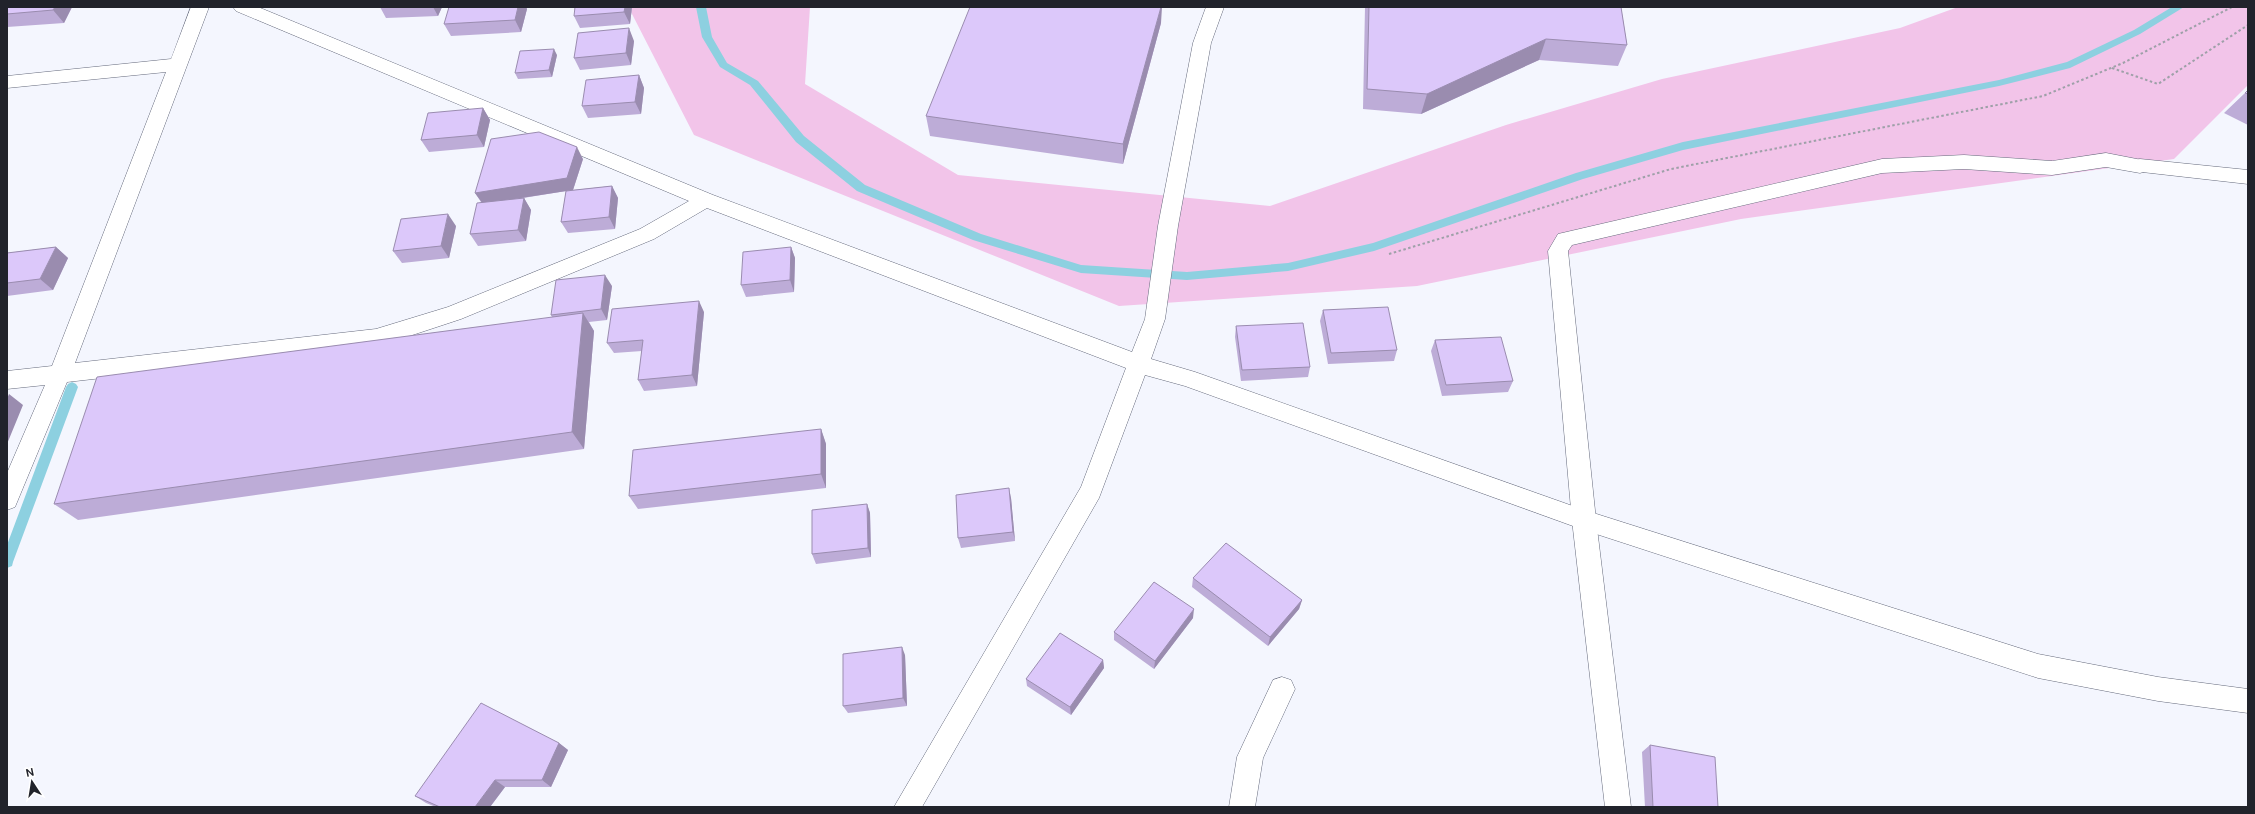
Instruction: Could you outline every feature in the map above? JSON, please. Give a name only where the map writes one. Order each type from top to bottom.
[{"type":"street","points":[[7,500],[60,374],[200,7]]},
{"type":"street","points":[[242,7],[706,200],[1139,364],[1187,378],[1584,520],[2038,666],[2158,689],[2248,701]]},
{"type":"street","points":[[907,807],[1091,491],[1155,319],[1168,226],[1202,43],[1215,7]]},
{"type":"street","points":[[7,82],[178,65]]},
{"type":"street","points":[[1618,807],[1584,520],[1558,251],[1565,239],[1882,166],[1964,162],[2052,168],[2106,160],[2140,166],[2248,177]]},
{"type":"street","points":[[7,380],[376,338],[454,313],[647,234],[706,200]]},
{"type":"street","points":[[1242,807],[1250,757],[1282,688]]},
{"type":"path","points":[[1389,254],[1671,169],[2043,96],[2111,68],[2232,7]]},
{"type":"path","points":[[2111,68],[2158,84],[2248,25]]},
{"type":"shaded area","points":[[632,7],[810,7],[805,84],[958,175],[1270,206],[1506,125],[1662,79],[1900,28],[1958,7],[2248,7],[2248,85],[2174,159],[1741,219],[1417,286],[1119,306],[694,135],[631,12]]},
{"type":"building","points":[[7,7],[55,7],[53,10],[7,14]]},
{"type":"building","points":[[449,7],[518,7],[515,20],[444,24]]},
{"type":"building","points":[[575,7],[625,7],[624,12],[574,16]]},
{"type":"building","points":[[970,7],[1161,7],[1123,144],[926,116]]},
{"type":"building","points":[[1369,7],[1621,7],[1627,45],[1546,39],[1427,94],[1367,89]]},
{"type":"building","points":[[629,28],[626,53],[574,58],[578,33]]},
{"type":"building","points":[[554,49],[549,70],[515,73],[520,51]]},
{"type":"building","points":[[639,75],[635,102],[582,106],[586,80]]},
{"type":"building","points":[[483,108],[477,135],[421,140],[428,113]]},
{"type":"building","points":[[539,132],[577,147],[567,178],[475,193],[491,139]]},
{"type":"building","points":[[612,186],[609,217],[561,222],[566,191]]},
{"type":"building","points":[[524,198],[518,230],[470,234],[477,203]]},
{"type":"building","points":[[448,214],[441,246],[393,251],[401,219]]},
{"type":"building","points":[[56,247],[40,279],[7,283],[7,253]]},
{"type":"building","points":[[791,247],[790,280],[741,285],[743,252]]},
{"type":"building","points":[[605,275],[601,309],[551,315],[556,280]]},
{"type":"building","points":[[699,301],[692,375],[638,380],[643,340],[607,343],[612,309]]},
{"type":"building","points":[[1388,307],[1397,350],[1331,353],[1323,310]]},
{"type":"building","points":[[583,313],[572,432],[54,504],[97,377]]},
{"type":"building","points":[[1303,323],[1310,367],[1242,370],[1236,326]]},
{"type":"building","points":[[1501,337],[1513,381],[1446,385],[1435,340]]},
{"type":"building","points":[[821,429],[821,474],[629,496],[633,450]]},
{"type":"building","points":[[1009,488],[1013,532],[958,538],[956,495]]},
{"type":"building","points":[[867,504],[868,548],[812,554],[812,510]]},
{"type":"building","points":[[1226,543],[1302,600],[1270,637],[1193,578]]},
{"type":"building","points":[[1154,582],[1194,609],[1155,661],[1114,632]]},
{"type":"building","points":[[1060,633],[1103,660],[1070,707],[1026,679]]},
{"type":"building","points":[[902,647],[903,698],[843,706],[843,654]]},
{"type":"building","points":[[481,703],[559,743],[542,780],[495,780],[475,807],[440,807],[415,796]]},
{"type":"building","points":[[1650,745],[1715,757],[1718,807],[1653,807]]},
{"type":"waterway","points":[[701,7],[707,37],[723,65],[754,83],[800,139],[861,188],[977,237],[1081,269],[1187,276],[1288,267],[1374,247],[1580,176],[1683,146],[1999,83],[2070,65],[2137,32],[2179,7]]},
{"type":"waterway","points":[[7,562],[72,387]]}]
